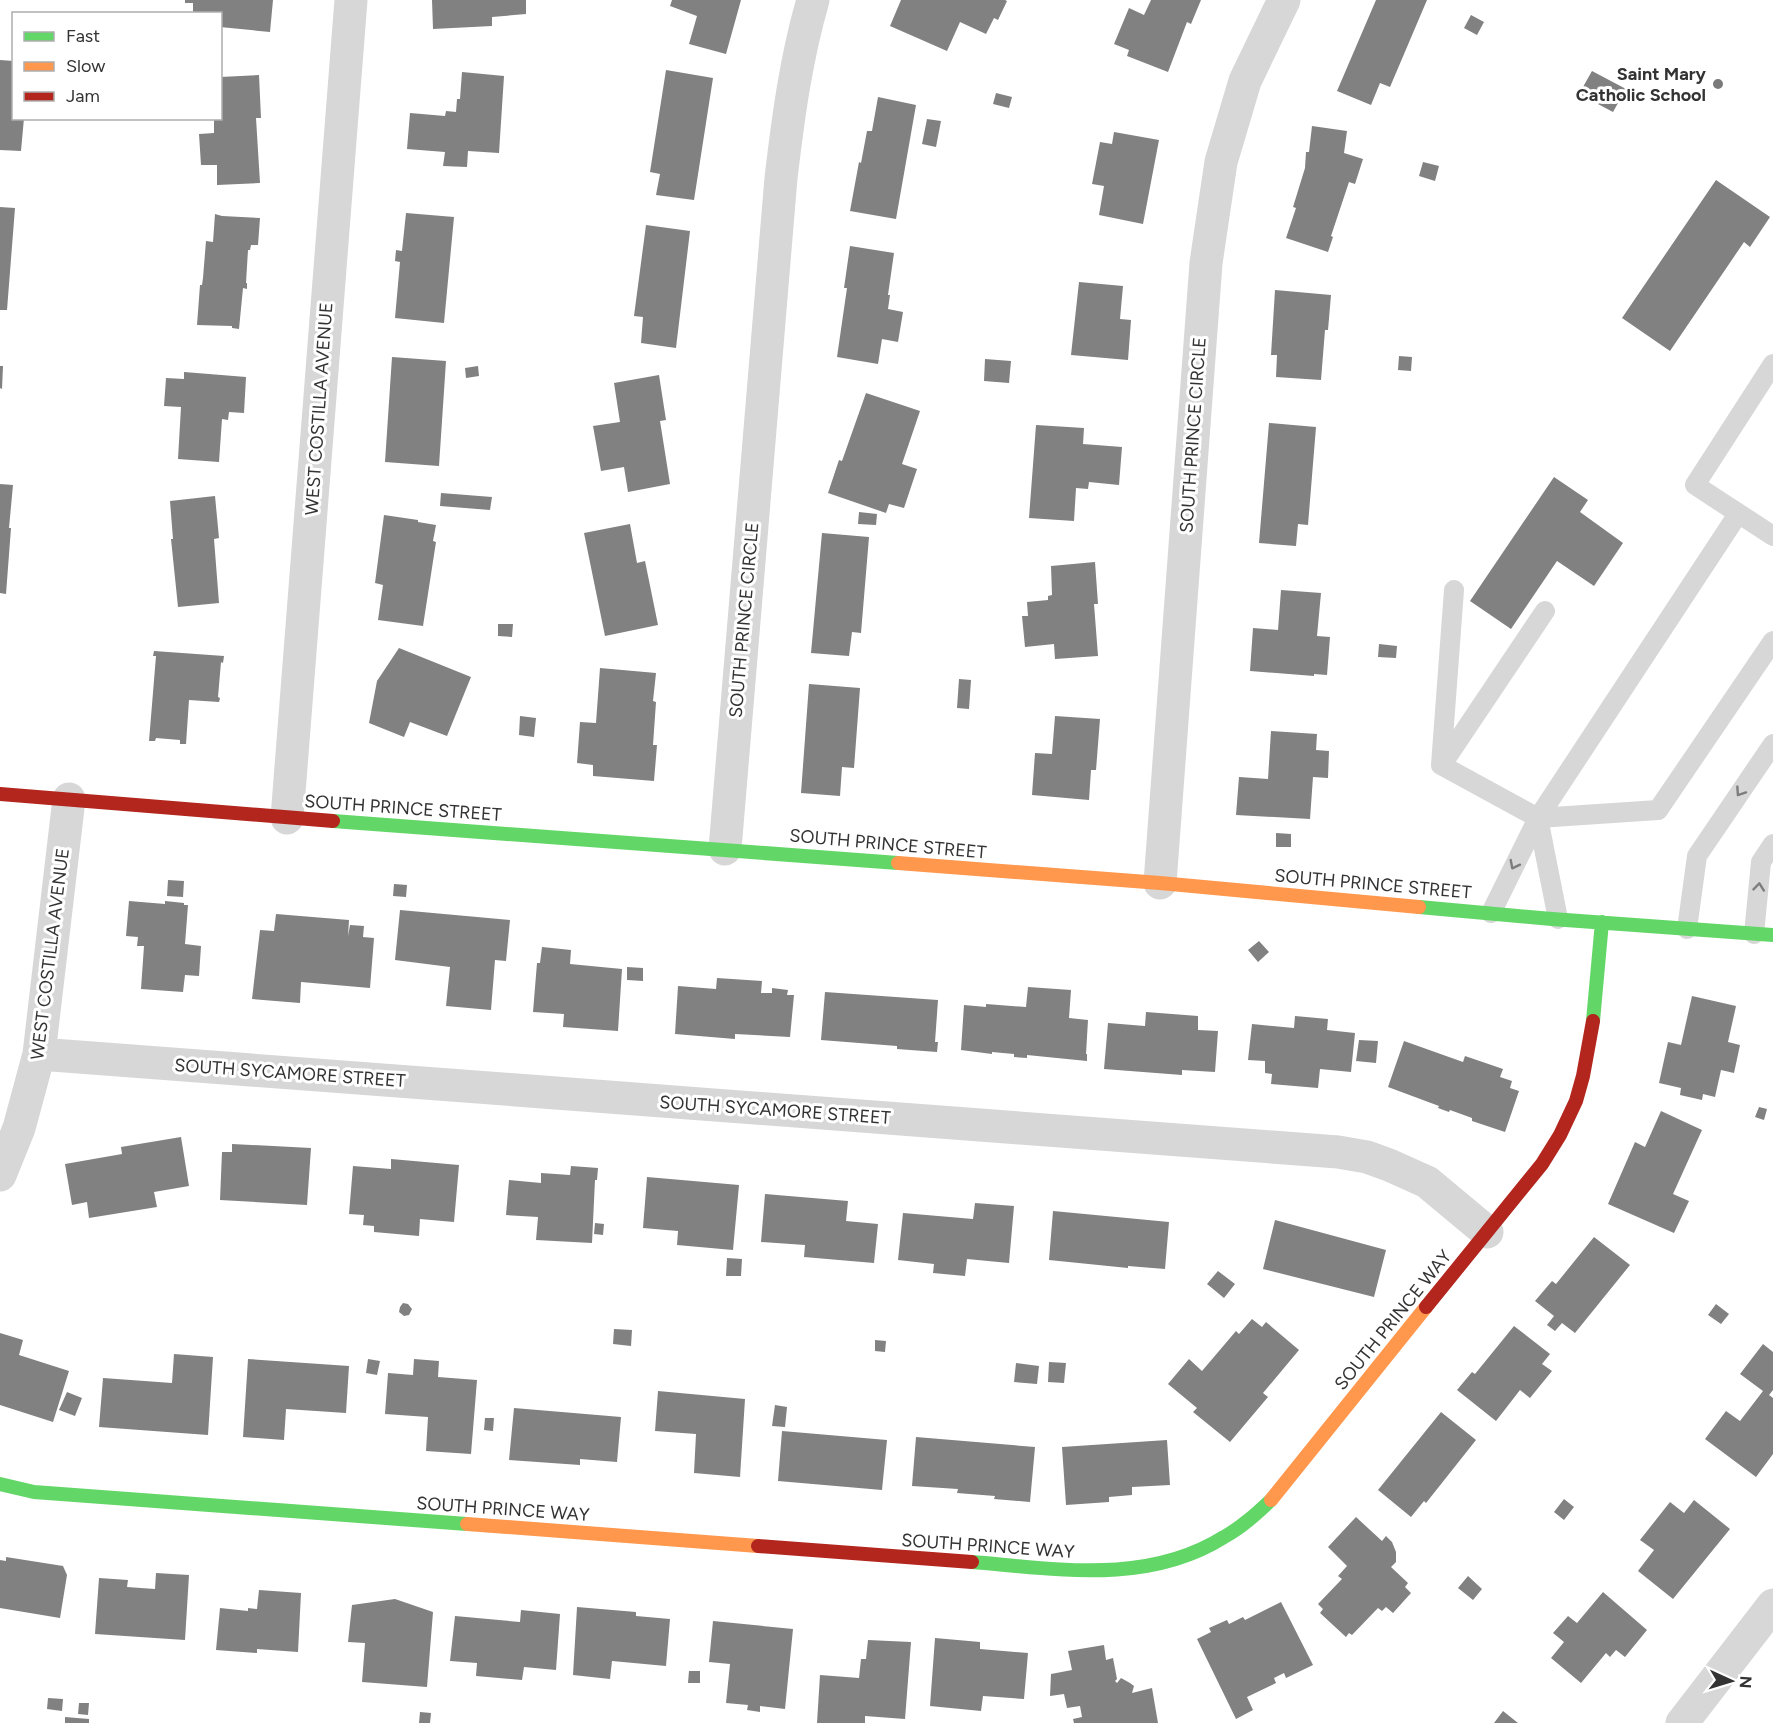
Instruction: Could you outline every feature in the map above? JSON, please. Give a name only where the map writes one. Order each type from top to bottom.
[{"type":"street","name":"WEST COSTILLA AVENUE","points":[[287,818],[351,0]]},
{"type":"street","name":"SOUTH PRINCE CIRCLE","points":[[725,849],[781,178],[788,120],[806,24],[813,0]]},
{"type":"street","name":"SOUTH PRINCE CIRCLE","points":[[1160,883],[1206,263],[1221,162],[1245,81],[1284,0]]},
{"type":"street","name":"SOUTH PRINCE STREET","points":[[0,794],[287,818],[1160,883],[1558,919],[1763,934]]},
{"type":"street","name":"WEST COSTILLA AVENUE","points":[[0,1175],[19,1128],[39,1054],[69,799]]},
{"type":"street","name":"SOUTH PRINCE WAY","points":[[0,1484],[34,1492],[1088,1571],[1112,1572],[1173,1562],[1209,1547],[1241,1527],[1271,1500],[1542,1164],[1566,1125],[1582,1082],[1593,1033],[1602,922]]},
{"type":"street","name":"SOUTH SYCAMORE STREET","points":[[39,1054],[1338,1152],[1378,1161],[1427,1182],[1487,1232]]},
{"type":"street","points":[[1682,1723],[1773,1605]]},
{"type":"lane","points":[[1773,364],[1695,486],[1773,536]]},
{"type":"lane","points":[[1491,913],[1538,818],[1738,514]]},
{"type":"lane","points":[[1442,765],[1454,590]]},
{"type":"lane","points":[[1442,765],[1545,611]]},
{"type":"lane","points":[[1442,765],[1538,818],[1658,810],[1773,641]]},
{"type":"lane","points":[[1687,928],[1697,856],[1773,744]]},
{"type":"lane","points":[[1538,818],[1558,919]]},
{"type":"lane","points":[[1763,934],[1761,862],[1773,844]]},
{"type":"building","points":[[185,0],[273,0],[270,32],[222,27],[222,12],[193,12],[193,3],[185,3]]},
{"type":"building","points":[[432,0],[526,0],[526,14],[492,17],[492,26],[433,29]]},
{"type":"building","points":[[672,0],[741,0],[726,54],[689,44],[697,16],[670,6]]},
{"type":"building","points":[[901,0],[1007,1],[998,20],[994,18],[986,34],[960,22],[947,51],[890,26]]},
{"type":"building","points":[[1151,0],[1201,0],[1191,24],[1187,22],[1168,72],[1127,56],[1129,50],[1114,44],[1129,8],[1144,15]]},
{"type":"building","points":[[1376,0],[1427,0],[1390,87],[1380,83],[1371,105],[1337,91]]},
{"type":"building","points":[[1471,15],[1484,22],[1477,35],[1464,28]]},
{"type":"building","points":[[0,60],[12,61],[12,120],[24,120],[21,151],[0,150]]},
{"type":"building","points":[[666,70],[713,78],[694,200],[656,195],[660,174],[650,172]]},
{"type":"building","points":[[1592,71],[1626,89],[1613,112],[1579,94]]},
{"type":"building","points":[[462,72],[504,76],[499,153],[468,151],[467,167],[443,166],[445,152],[407,149],[410,113],[445,116],[446,111],[456,112],[457,99],[460,99]]},
{"type":"building","points":[[259,75],[261,118],[256,118],[260,183],[217,185],[217,165],[201,165],[199,134],[214,133],[214,120],[222,120],[222,77]]},
{"type":"building","points":[[996,93],[1012,97],[1009,108],[993,104]]},
{"type":"building","points":[[878,97],[916,105],[896,219],[850,211],[859,162],[861,163],[867,131],[872,131]]},
{"type":"building","points":[[927,119],[941,121],[936,147],[922,144]]},
{"type":"building","points":[[1312,126],[1347,131],[1344,153],[1363,159],[1355,184],[1349,182],[1328,252],[1286,238],[1296,208],[1293,207],[1305,168],[1306,152],[1309,152]]},
{"type":"building","points":[[1114,132],[1159,140],[1143,224],[1099,215],[1104,186],[1092,184],[1100,142],[1112,144]]},
{"type":"building","points":[[1423,162],[1439,166],[1435,181],[1419,176]]},
{"type":"building","points":[[1716,180],[1770,217],[1750,247],[1744,242],[1670,351],[1622,318]]},
{"type":"building","points":[[0,207],[15,208],[7,310],[0,310]]},
{"type":"building","points":[[406,213],[454,217],[444,323],[395,318],[400,262],[395,261],[396,250],[402,251]]},
{"type":"building","points":[[215,214],[260,218],[258,245],[251,245],[248,250],[247,289],[243,288],[239,329],[232,328],[232,326],[197,325],[206,241],[213,242]]},
{"type":"building","points":[[646,225],[690,231],[676,348],[641,343],[643,317],[634,316]]},
{"type":"building","points":[[850,246],[894,253],[888,309],[903,312],[898,342],[882,339],[878,364],[837,357],[847,288],[844,288]]},
{"type":"building","points":[[1079,282],[1123,286],[1120,319],[1131,320],[1128,360],[1071,355]]},
{"type":"building","points":[[1275,290],[1331,295],[1328,330],[1325,330],[1321,380],[1276,377],[1277,355],[1271,355]]},
{"type":"building","points":[[1399,356],[1412,357],[1411,371],[1398,370]]},
{"type":"building","points":[[392,357],[446,361],[439,466],[385,462]]},
{"type":"building","points":[[985,359],[1011,361],[1009,383],[984,381]]},
{"type":"building","points":[[0,366],[3,366],[2,389],[0,388]]},
{"type":"building","points":[[478,366],[479,376],[466,378],[465,368]]},
{"type":"building","points":[[184,372],[246,377],[244,413],[229,412],[228,420],[222,419],[219,462],[178,459],[181,407],[164,406],[166,378],[184,379]]},
{"type":"building","points":[[659,375],[666,420],[660,421],[670,484],[628,492],[624,467],[601,471],[593,426],[620,422],[614,383]]},
{"type":"building","points":[[866,393],[920,411],[902,464],[917,469],[904,508],[889,504],[886,513],[828,493]]},
{"type":"building","points":[[1269,423],[1316,427],[1308,525],[1298,524],[1296,546],[1259,543]]},
{"type":"building","points":[[1036,425],[1084,428],[1083,444],[1122,447],[1119,485],[1089,482],[1088,489],[1076,488],[1074,521],[1029,518]]},
{"type":"building","points":[[1554,477],[1588,500],[1580,512],[1623,543],[1594,586],[1557,561],[1511,629],[1470,601]]},
{"type":"building","points":[[0,484],[13,485],[6,594],[0,593]]},
{"type":"building","points":[[441,493],[492,497],[490,510],[440,506]]},
{"type":"building","points":[[215,496],[219,538],[214,539],[219,603],[178,607],[171,539],[173,539],[170,501]]},
{"type":"building","points":[[859,512],[877,514],[876,525],[858,524]]},
{"type":"building","points":[[384,515],[436,525],[433,541],[436,542],[423,626],[378,620],[383,585],[375,583]]},
{"type":"building","points":[[630,524],[637,563],[645,561],[658,625],[605,636],[584,533]]},
{"type":"building","points":[[822,533],[869,537],[861,633],[852,632],[849,656],[811,653]]},
{"type":"building","points":[[1095,562],[1098,604],[1094,604],[1098,656],[1055,659],[1054,644],[1025,647],[1022,616],[1028,616],[1027,602],[1048,600],[1048,596],[1052,595],[1051,566]]},
{"type":"building","points":[[1281,590],[1321,593],[1317,636],[1330,637],[1327,675],[1250,671],[1253,628],[1278,630]]},
{"type":"building","points":[[498,624],[513,624],[512,637],[498,636]]},
{"type":"building","points":[[1379,644],[1397,646],[1396,658],[1378,657]]},
{"type":"building","points":[[399,648],[471,677],[447,736],[410,722],[404,737],[369,723],[377,681]]},
{"type":"building","points":[[154,651],[224,656],[223,663],[221,662],[219,702],[189,700],[186,744],[180,744],[180,740],[156,738],[155,741],[149,741],[156,656],[153,656]]},
{"type":"building","points":[[600,668],[656,673],[653,701],[656,702],[653,745],[657,745],[654,781],[593,776],[593,765],[577,763],[580,722],[596,723]]},
{"type":"building","points":[[959,679],[971,680],[969,709],[957,708]]},
{"type":"building","points":[[809,684],[860,688],[854,768],[842,767],[840,796],[801,793]]},
{"type":"building","points":[[520,716],[536,718],[534,737],[519,735]]},
{"type":"building","points":[[1055,716],[1100,719],[1096,770],[1091,770],[1089,800],[1032,795],[1035,753],[1052,754]]},
{"type":"building","points":[[1271,731],[1317,734],[1316,750],[1329,751],[1328,778],[1313,777],[1310,819],[1236,815],[1239,777],[1268,779]]},
{"type":"building","points":[[1276,833],[1291,834],[1291,847],[1276,847]]},
{"type":"building","points":[[168,880],[184,881],[183,897],[167,896]]},
{"type":"building","points":[[394,884],[407,885],[406,897],[393,896]]},
{"type":"building","points":[[129,901],[165,904],[165,901],[188,905],[185,944],[201,946],[199,976],[185,975],[183,992],[141,989],[144,946],[137,946],[138,937],[126,936]]},
{"type":"building","points":[[400,910],[510,920],[506,961],[495,960],[491,1010],[446,1006],[450,967],[395,960]]},
{"type":"building","points":[[276,914],[349,920],[348,936],[350,925],[364,926],[363,937],[374,938],[370,988],[301,982],[300,1003],[252,999],[260,930],[274,931]]},
{"type":"building","points":[[1259,941],[1269,952],[1258,962],[1248,950]]},
{"type":"building","points":[[542,947],[571,950],[570,964],[622,969],[618,1031],[563,1027],[564,1014],[533,1012],[537,963],[540,963]]},
{"type":"building","points":[[627,967],[643,968],[643,981],[627,980]]},
{"type":"building","points":[[717,978],[762,981],[761,993],[772,993],[772,988],[788,990],[787,995],[794,995],[790,1037],[735,1034],[735,1039],[675,1034],[678,986],[716,989]]},
{"type":"building","points":[[1028,987],[1071,990],[1069,1018],[1088,1020],[1087,1061],[1027,1055],[1027,1058],[1014,1057],[1014,1054],[961,1050],[964,1005],[1026,1007]]},
{"type":"building","points":[[825,992],[938,1000],[935,1042],[938,1042],[937,1052],[897,1049],[897,1046],[821,1040]]},
{"type":"building","points":[[1692,996],[1736,1006],[1728,1042],[1740,1045],[1734,1073],[1721,1070],[1715,1097],[1703,1094],[1702,1100],[1680,1095],[1681,1088],[1659,1083],[1668,1042],[1681,1045]]},
{"type":"building","points":[[1146,1012],[1198,1016],[1198,1030],[1218,1031],[1215,1072],[1182,1070],[1182,1075],[1104,1069],[1108,1023],[1145,1026]]},
{"type":"building","points":[[1295,1016],[1328,1019],[1327,1030],[1355,1033],[1351,1072],[1320,1069],[1318,1088],[1271,1084],[1272,1074],[1265,1073],[1265,1061],[1248,1060],[1252,1024],[1294,1028]]},
{"type":"building","points":[[1359,1040],[1378,1041],[1376,1063],[1356,1061]]},
{"type":"building","points":[[1404,1041],[1463,1062],[1465,1056],[1503,1069],[1500,1077],[1512,1081],[1510,1088],[1519,1091],[1505,1132],[1388,1087]]},
{"type":"building","points":[[1759,1107],[1767,1109],[1764,1120],[1755,1117]]},
{"type":"building","points":[[1661,1111],[1702,1130],[1673,1194],[1689,1201],[1674,1233],[1608,1204],[1635,1142],[1645,1147]]},
{"type":"building","points":[[181,1137],[189,1186],[154,1192],[157,1207],[89,1218],[87,1202],[72,1205],[65,1164],[122,1154],[121,1147]]},
{"type":"building","points":[[232,1144],[311,1148],[307,1205],[220,1200],[222,1152],[232,1152]]},
{"type":"building","points":[[391,1159],[459,1165],[454,1222],[420,1219],[419,1236],[374,1232],[374,1226],[363,1225],[364,1215],[349,1214],[353,1166],[391,1169]]},
{"type":"building","points":[[571,1166],[598,1168],[597,1180],[595,1180],[592,1243],[536,1240],[538,1217],[506,1215],[509,1180],[541,1183],[541,1173],[570,1175]]},
{"type":"building","points":[[647,1177],[739,1185],[733,1250],[677,1245],[678,1231],[643,1228]]},
{"type":"building","points":[[765,1194],[848,1201],[846,1221],[878,1224],[874,1263],[804,1257],[805,1245],[761,1242]]},
{"type":"building","points":[[975,1203],[1014,1206],[1009,1263],[967,1259],[965,1276],[933,1273],[934,1264],[898,1260],[903,1213],[973,1219]]},
{"type":"building","points":[[1053,1211],[1169,1222],[1165,1269],[1128,1266],[1128,1268],[1049,1260]]},
{"type":"building","points":[[1275,1220],[1386,1250],[1374,1297],[1263,1269]]},
{"type":"building","points":[[595,1223],[604,1224],[603,1235],[594,1234]]},
{"type":"building","points":[[1594,1237],[1630,1265],[1575,1333],[1562,1323],[1555,1331],[1547,1325],[1554,1316],[1535,1301],[1552,1281],[1556,1284]]},
{"type":"building","points":[[727,1258],[742,1259],[741,1276],[726,1276]]},
{"type":"building","points":[[1218,1271],[1235,1284],[1224,1298],[1207,1284]]},
{"type":"building","points":[[403,1303],[408,1304],[412,1309],[409,1315],[404,1316],[399,1312]]},
{"type":"building","points":[[1716,1304],[1729,1314],[1721,1324],[1708,1315]]},
{"type":"building","points":[[1252,1319],[1262,1327],[1266,1322],[1299,1350],[1263,1393],[1268,1397],[1230,1442],[1193,1412],[1197,1408],[1168,1384],[1189,1359],[1202,1371],[1236,1331],[1239,1334]]},
{"type":"building","points":[[1514,1326],[1550,1354],[1542,1364],[1552,1371],[1530,1398],[1520,1390],[1496,1421],[1457,1390],[1472,1372],[1475,1374]]},
{"type":"building","points":[[614,1329],[632,1330],[631,1346],[613,1344]]},
{"type":"building","points":[[0,1333],[23,1340],[19,1355],[69,1371],[53,1422],[0,1405]]},
{"type":"building","points":[[875,1340],[886,1341],[885,1352],[875,1351]]},
{"type":"building","points":[[1763,1344],[1773,1352],[1773,1390],[1769,1395],[1773,1398],[1773,1454],[1756,1477],[1705,1439],[1726,1411],[1740,1421],[1763,1391],[1740,1374]]},
{"type":"building","points":[[174,1354],[213,1357],[208,1435],[99,1427],[103,1378],[172,1383]]},
{"type":"building","points":[[248,1359],[349,1366],[346,1413],[286,1409],[284,1440],[243,1437]]},
{"type":"building","points":[[368,1359],[380,1361],[377,1375],[366,1373]]},
{"type":"building","points":[[414,1359],[439,1361],[438,1377],[477,1380],[471,1454],[426,1451],[428,1417],[385,1414],[388,1373],[413,1375]]},
{"type":"building","points":[[1049,1362],[1066,1363],[1064,1383],[1048,1382]]},
{"type":"building","points":[[1016,1363],[1039,1366],[1037,1384],[1014,1382]]},
{"type":"building","points":[[658,1391],[745,1399],[740,1477],[694,1473],[696,1434],[655,1431]]},
{"type":"building","points":[[67,1392],[82,1398],[75,1416],[59,1410]]},
{"type":"building","points":[[775,1405],[787,1407],[785,1427],[772,1426]]},
{"type":"building","points":[[514,1408],[621,1417],[617,1462],[580,1459],[580,1465],[509,1460]]},
{"type":"building","points":[[1441,1412],[1476,1440],[1426,1503],[1424,1501],[1411,1517],[1378,1490]]},
{"type":"building","points":[[485,1418],[494,1418],[493,1431],[484,1430]]},
{"type":"building","points":[[782,1431],[887,1440],[882,1490],[778,1481]]},
{"type":"building","points":[[916,1437],[1035,1447],[1030,1502],[957,1493],[958,1489],[912,1486]]},
{"type":"building","points":[[1167,1440],[1170,1485],[1132,1487],[1132,1495],[1109,1497],[1109,1502],[1066,1505],[1062,1447]]},
{"type":"building","points":[[1564,1499],[1574,1507],[1564,1520],[1554,1512]]},
{"type":"building","points":[[1694,1500],[1730,1529],[1673,1599],[1638,1571],[1654,1550],[1640,1540],[1670,1502],[1684,1513]]},
{"type":"building","points":[[1356,1517],[1382,1541],[1386,1536],[1392,1542],[1396,1552],[1396,1562],[1391,1567],[1408,1583],[1405,1587],[1411,1593],[1393,1613],[1386,1607],[1382,1611],[1378,1608],[1352,1635],[1349,1633],[1346,1637],[1320,1613],[1323,1609],[1318,1604],[1342,1579],[1338,1576],[1347,1566],[1328,1547]]},
{"type":"building","points":[[6,1557],[63,1566],[67,1575],[60,1618],[0,1608],[0,1560],[6,1561]]},
{"type":"building","points":[[156,1573],[189,1575],[185,1640],[95,1634],[99,1578],[128,1580],[127,1587],[155,1589]]},
{"type":"building","points":[[1468,1576],[1482,1589],[1473,1600],[1458,1588]]},
{"type":"building","points":[[259,1590],[301,1593],[298,1652],[257,1649],[257,1653],[216,1650],[220,1608],[248,1611],[248,1608],[257,1609]]},
{"type":"building","points":[[1603,1592],[1647,1630],[1625,1657],[1616,1650],[1610,1657],[1606,1653],[1581,1683],[1551,1658],[1564,1642],[1553,1633],[1568,1616],[1577,1623]]},
{"type":"building","points":[[395,1599],[433,1612],[427,1687],[362,1682],[365,1643],[348,1642],[352,1605]]},
{"type":"building","points":[[1281,1602],[1313,1665],[1286,1678],[1284,1673],[1274,1678],[1276,1683],[1247,1697],[1253,1710],[1236,1719],[1197,1639],[1211,1632],[1209,1628],[1227,1620],[1229,1624],[1243,1617],[1245,1620]]},
{"type":"building","points":[[577,1607],[636,1612],[636,1616],[670,1619],[666,1666],[612,1661],[610,1679],[573,1675]]},
{"type":"building","points":[[521,1610],[560,1614],[556,1670],[524,1667],[522,1680],[476,1676],[477,1663],[450,1661],[455,1616],[520,1622]]},
{"type":"building","points":[[713,1621],[793,1629],[785,1709],[760,1706],[760,1712],[747,1710],[748,1705],[726,1703],[730,1664],[709,1662]]},
{"type":"building","points":[[935,1638],[980,1642],[980,1649],[1028,1653],[1024,1699],[983,1696],[981,1711],[930,1706]]},
{"type":"building","points":[[868,1640],[911,1642],[905,1719],[865,1716],[865,1723],[817,1723],[820,1675],[859,1678],[861,1659],[866,1659]]},
{"type":"building","points":[[1104,1645],[1106,1660],[1113,1658],[1117,1683],[1121,1678],[1130,1683],[1134,1686],[1132,1693],[1152,1688],[1158,1723],[1074,1723],[1073,1719],[1082,1717],[1080,1706],[1067,1708],[1064,1694],[1050,1696],[1051,1674],[1072,1670],[1068,1651]]},
{"type":"building","points":[[689,1671],[700,1671],[700,1683],[688,1683]]},
{"type":"building","points":[[48,1698],[63,1699],[62,1711],[47,1709]]},
{"type":"building","points":[[79,1703],[89,1703],[88,1715],[78,1714]]},
{"type":"building","points":[[1503,1711],[1518,1723],[1494,1723]]},
{"type":"building","points":[[420,1712],[431,1713],[430,1723],[419,1723]]},
{"type":"building","points":[[65,1717],[89,1719],[89,1723],[65,1723]]},
{"type":"traffic: fast","points":[[333,821],[898,863]]},
{"type":"traffic: fast","points":[[1419,907],[1773,935]]},
{"type":"traffic: fast","points":[[1593,1021],[1602,922]]},
{"type":"traffic: fast","points":[[0,1484],[34,1492],[467,1524]]},
{"type":"traffic: fast","points":[[972,1562],[1069,1570],[1133,1568],[1165,1562],[1195,1552],[1224,1537],[1243,1525],[1271,1500]]},
{"type":"traffic: slow","points":[[898,863],[1160,883],[1419,907]]},
{"type":"traffic: slow","points":[[1271,1500],[1426,1307]]},
{"type":"traffic: slow","points":[[467,1524],[758,1546]]},
{"type":"traffic: jam","points":[[0,794],[333,821]]},
{"type":"traffic: jam","points":[[1426,1307],[1542,1164],[1560,1135],[1576,1101],[1593,1021]]},
{"type":"traffic: jam","points":[[758,1546],[972,1562]]},
{"type":"place","name":"Saint Mary Catholic School","points":[[1718,84]]}]
